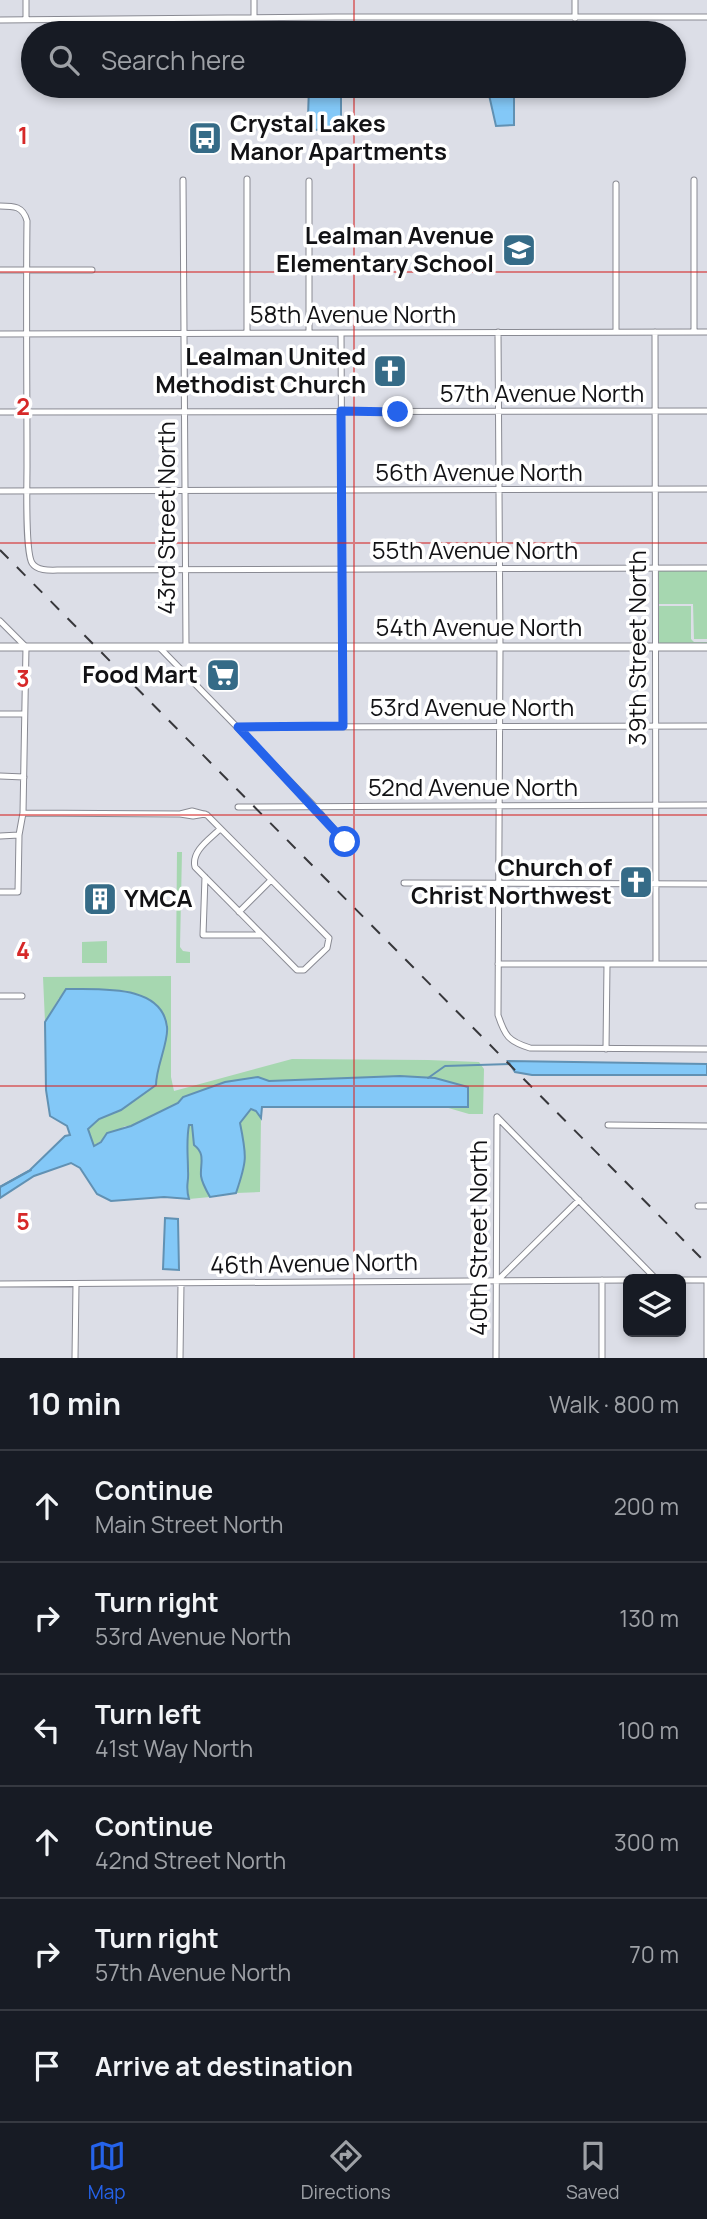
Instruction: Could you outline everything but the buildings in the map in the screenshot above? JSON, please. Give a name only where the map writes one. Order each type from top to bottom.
[{"type":"main road","name":"54th Avenue North","points":[[0,647],[707,647]]},
{"type":"street","points":[[26,0],[26,20]]},
{"type":"street","points":[[254,0],[254,17]]},
{"type":"street","points":[[575,0],[575,18]]},
{"type":"street","points":[[0,20],[707,17]]},
{"type":"street","points":[[247,179],[247,332]]},
{"type":"street","name":"43rd Street North","points":[[183,180],[186,647]]},
{"type":"street","points":[[694,180],[694,332]]},
{"type":"street","points":[[309,181],[309,333]]},
{"type":"street","points":[[616,184],[616,332]]},
{"type":"street","points":[[0,206],[20,208],[27,221],[27,491]]},
{"type":"street","points":[[0,270],[92,271]]},
{"type":"street","points":[[498,332],[498,1015],[503,1031],[512,1043],[530,1048],[707,1049]]},
{"type":"street","name":"39th Street North","points":[[655,332],[656,964]]},
{"type":"street","name":"58th Avenue North","points":[[0,334],[707,332]]},
{"type":"street","points":[[341,333],[343,726]]},
{"type":"street","name":"57th Avenue North","points":[[0,412],[707,411]]},
{"type":"street","name":"56th Avenue North","points":[[0,491],[707,489]]},
{"type":"street","name":"55th Avenue North","points":[[27,491],[30,560],[34,566],[43,570],[707,568]]},
{"type":"street","points":[[0,621],[26,647],[23,813],[19,835],[18,892],[0,892]]},
{"type":"street","points":[[159,647],[314,806],[345,842]]},
{"type":"street","points":[[0,714],[24,714]]},
{"type":"street","name":"53rd Avenue North","points":[[238,727],[707,726]]},
{"type":"street","points":[[0,776],[24,777]]},
{"type":"street","name":"52nd Avenue North","points":[[238,807],[707,805]]},
{"type":"street","points":[[23,813],[180,814],[192,811],[206,814],[328,937],[330,942],[327,948],[308,967],[297,970],[194,864],[195,856],[220,829]]},
{"type":"street","points":[[0,836],[19,835]]},
{"type":"street","points":[[205,877],[203,935],[262,935]]},
{"type":"street","points":[[239,912],[271,880]]},
{"type":"street","points":[[404,883],[707,884]]},
{"type":"street","points":[[498,964],[707,964]]},
{"type":"street","points":[[606,1049],[607,964]]},
{"type":"street","points":[[0,996],[22,996]]},
{"type":"street","name":"40th Street North","points":[[496,1358],[497,1117],[579,1200]]},
{"type":"street","points":[[608,1125],[707,1126]]},
{"type":"street","points":[[497,1281],[579,1200],[651,1274]]},
{"type":"street","points":[[698,1206],[707,1206]]},
{"type":"street","points":[[602,1280],[602,1358]]},
{"type":"street","name":"46th Avenue North","points":[[0,1284],[623,1280]]},
{"type":"street","points":[[686,1280],[707,1280],[707,1358]]},
{"type":"street","points":[[180,1358],[181,1283]]},
{"type":"street","points":[[75,1358],[76,1284]]},
{"type":"green space","points":[[658,571],[707,571],[707,639],[694,639],[693,604],[659,604]]},
{"type":"green space","points":[[659,606],[691,606],[691,639],[707,644],[659,644]]},
{"type":"green space","points":[[177,852],[182,852],[180,947],[183,951],[190,952],[190,963],[176,963]]},
{"type":"green space","points":[[107,941],[107,963],[82,963],[82,942]]},
{"type":"green space","points":[[171,976],[171,1077],[174,1091],[292,1059],[479,1062],[484,1069],[483,1114],[469,1114],[445,1107],[468,1106],[468,1087],[400,1076],[269,1081],[258,1077],[225,1082],[183,1097],[178,1103],[131,1127],[125,1126],[93,1146],[88,1129],[99,1119],[121,1110],[156,1085],[59,998],[45,1022],[43,977]]},
{"type":"green space","points":[[251,1109],[261,1118],[260,1192],[236,1193],[240,1183],[240,1123]]},
{"type":"green space","points":[[189,1125],[193,1125],[201,1153],[204,1182],[210,1197],[189,1199]]},
{"type":"water","points":[[309,98],[341,98],[341,124],[332,129],[313,130],[308,117]]},
{"type":"water","points":[[490,98],[514,98],[514,125],[496,126]]},
{"type":"water","points":[[66,989],[111,990],[141,996],[154,1003],[163,1013],[167,1027],[156,1085],[121,1110],[99,1119],[88,1129],[94,1146],[101,1142],[107,1133],[131,1126],[178,1103],[183,1097],[225,1082],[258,1077],[269,1081],[400,1076],[435,1078],[468,1087],[468,1107],[262,1107],[261,1118],[251,1109],[240,1123],[245,1159],[236,1193],[210,1197],[202,1179],[201,1156],[194,1145],[192,1125],[189,1125],[189,1199],[164,1197],[111,1201],[97,1194],[80,1168],[71,1163],[34,1176],[0,1198],[0,1187],[30,1170],[65,1136],[70,1135],[67,1126],[50,1116],[46,1090],[45,1022]]},
{"type":"water","points":[[508,1061],[707,1064],[707,1075],[532,1075],[515,1072]]},
{"type":"water","points":[[165,1218],[178,1219],[179,1270],[163,1269]]},
{"type":"waterway","points":[[428,1078],[445,1066],[510,1064]]},
{"type":"waterway","points":[[0,1187],[31,1170]]},
{"type":"railway","points":[[0,550],[707,1264]]},
{"type":"place","name":"Crystal Lakes Manor Apartments","points":[[205,138]]},
{"type":"place","name":"Lealman Avenue Elementary School","points":[[519,250]]},
{"type":"place","name":"Lealman United Methodist Church","points":[[390,371]]},
{"type":"place","name":"Food Mart","points":[[223,675]]},
{"type":"place","name":"Church of Christ Northwest","points":[[636,882]]},
{"type":"place","name":"YMCA","points":[[100,899]]},
{"type":"route","points":[[345,842],[238,727],[343,726],[341,411],[398,412]]}]
